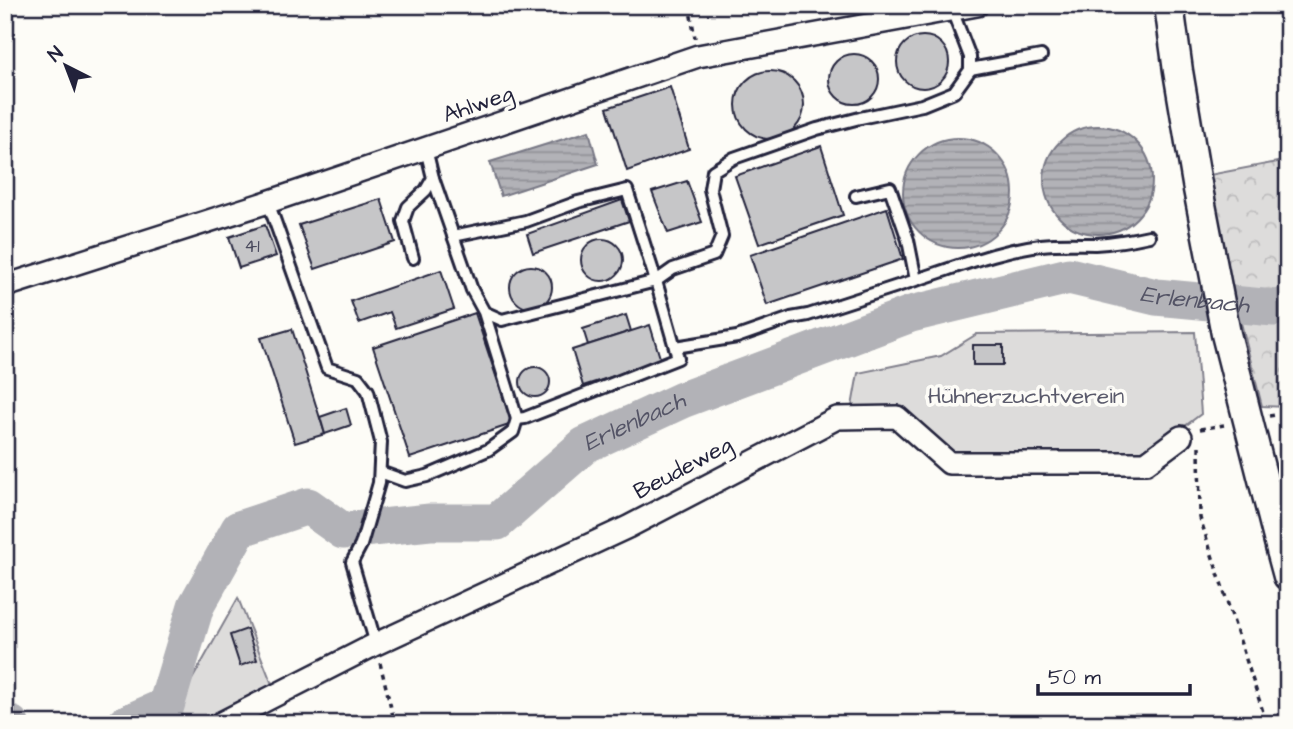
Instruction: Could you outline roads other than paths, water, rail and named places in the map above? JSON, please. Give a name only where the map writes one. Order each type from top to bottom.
[{"type":"main road","points":[[1169,5],[1195,171],[1226,334],[1284,563]]},
{"type":"street","name":"Ahlweg","points":[[5,286],[268,202],[698,56],[977,5]]},
{"type":"street","name":"Beudeweg","points":[[219,724],[376,644],[628,527],[837,418],[897,417],[949,463],[1146,463],[1190,440]]},
{"type":"lane","points":[[484,312],[502,320],[656,281],[673,269],[714,255],[722,236],[710,188],[713,171],[734,158],[817,129],[922,105],[954,92],[970,69],[970,57],[952,10]]},
{"type":"lane","points":[[970,69],[1041,56]]},
{"type":"lane","points":[[380,478],[405,481],[488,450],[513,432],[517,419],[484,312],[471,290],[433,178],[426,149]]},
{"type":"lane","points":[[413,258],[403,220],[408,207],[426,190],[433,178]]},
{"type":"lane","points":[[856,196],[890,188],[908,240],[916,280]]},
{"type":"lane","points":[[453,236],[526,221],[578,202],[628,190],[678,358],[517,419]]},
{"type":"lane","points":[[268,202],[327,368],[358,378],[368,391],[381,442],[380,478],[361,545],[352,562],[376,644]]},
{"type":"lane","points":[[675,347],[737,337],[1019,248],[1063,243],[1095,244],[1149,236]]},
{"type":"waterway","name":"Erlenbach","points":[[125,724],[166,706],[196,606],[239,529],[308,506],[343,531],[430,522],[497,522],[585,445],[682,400],[911,314],[1069,276],[1156,297],[1274,308],[1288,306]]},
{"type":"waterway","name":"Erlenbach","points":[[5,722],[11,724]]},
{"type":"park label","name":"Hühnerzuchtverein","points":[[1026,396]]}]
